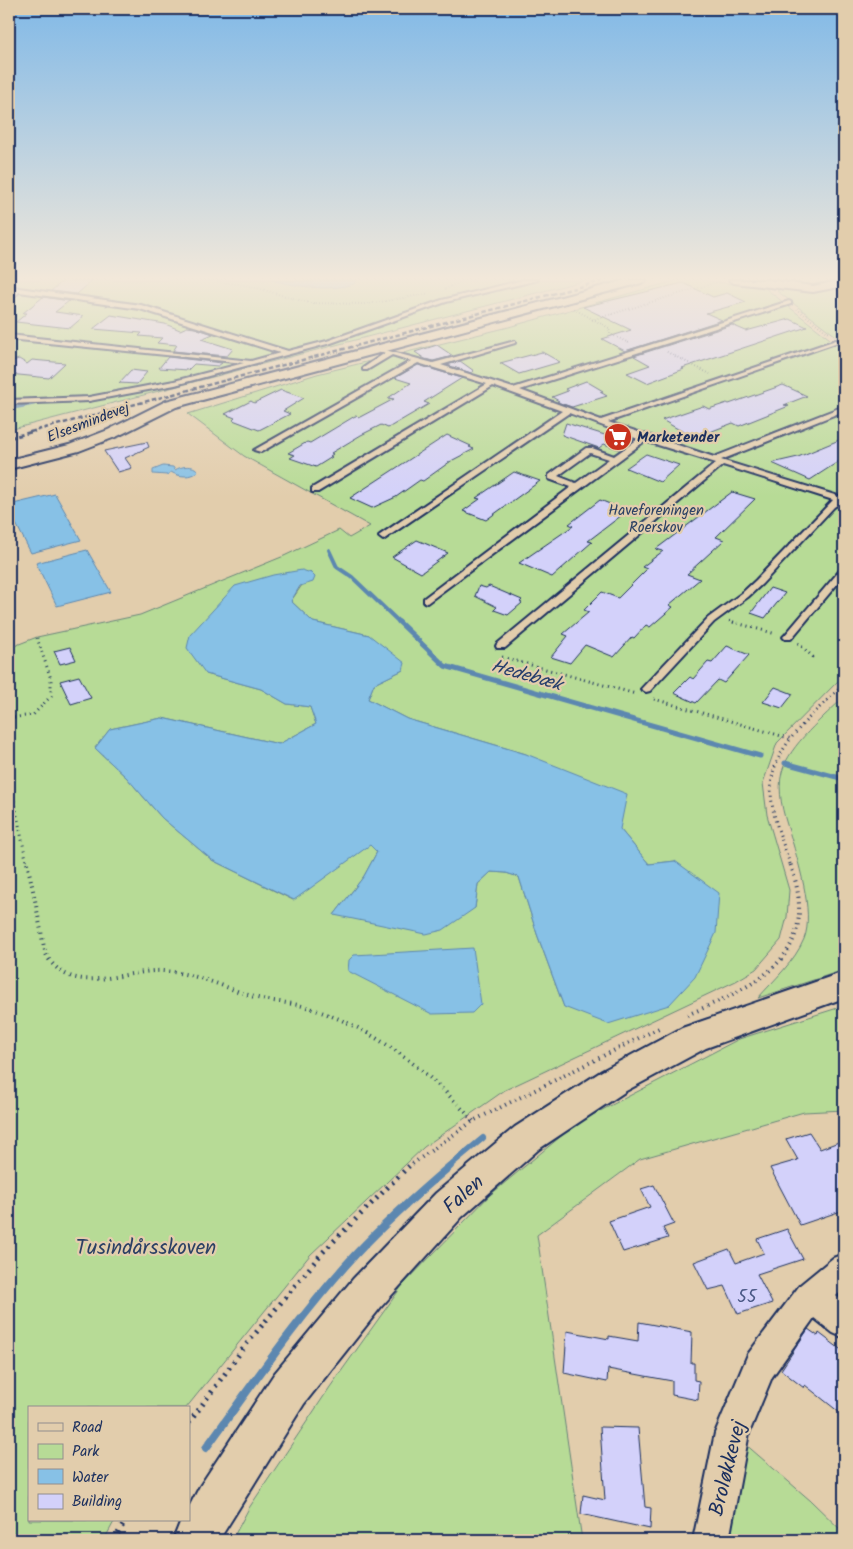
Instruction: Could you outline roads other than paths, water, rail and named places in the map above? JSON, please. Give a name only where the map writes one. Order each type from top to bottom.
[{"type":"street","name":"Elsesmindevej","points":[[9,465],[74,448],[113,433],[171,404],[380,352]]},
{"type":"street","name":"Falen","points":[[195,1540],[216,1502],[289,1389],[368,1293],[449,1205],[526,1138],[614,1081],[694,1038],[844,985]]},
{"type":"street","name":"Broløkkevej","points":[[711,1540],[732,1433],[760,1366],[810,1296],[844,1269]]},
{"type":"street","points":[[810,1296],[844,1322]]},
{"type":"lane","points":[[161,352],[257,362]]},
{"type":"lane","points":[[365,369],[384,352]]},
{"type":"lane","points":[[389,352],[513,390],[644,438],[842,499],[745,595],[717,616],[646,689]]},
{"type":"lane","points":[[431,366],[477,352]]},
{"type":"lane","points":[[513,390],[634,352]]},
{"type":"lane","points":[[602,422],[804,352]]},
{"type":"lane","points":[[9,397],[70,401],[88,399],[175,383],[289,353]]},
{"type":"lane","points":[[258,450],[416,362]]},
{"type":"lane","points":[[315,490],[492,384]]},
{"type":"lane","points":[[9,402],[36,400]]},
{"type":"lane","points":[[502,646],[718,461],[844,408]]},
{"type":"lane","points":[[383,537],[568,410]]},
{"type":"lane","points":[[426,600],[644,438]]},
{"type":"lane","points":[[577,486],[552,477],[589,450],[616,459]]},
{"type":"lane","points":[[788,637],[844,571]]},
{"type":"water","points":[[163,466],[173,467],[175,470],[181,467],[194,467],[198,471],[192,475],[185,476],[171,472],[167,475],[153,474],[153,470]]},
{"type":"water","points":[[55,494],[81,540],[31,553],[9,510],[9,505]]},
{"type":"water","points":[[87,550],[111,592],[57,606],[36,563]]},
{"type":"water","points":[[302,570],[311,573],[315,577],[313,582],[300,586],[291,601],[313,622],[369,635],[405,663],[403,670],[374,684],[368,699],[407,719],[526,754],[627,794],[620,829],[649,864],[675,861],[719,893],[716,933],[695,977],[669,1005],[608,1024],[564,1007],[537,934],[519,877],[506,873],[491,872],[478,884],[475,908],[443,930],[426,934],[334,915],[364,876],[377,852],[370,845],[294,900],[212,860],[162,818],[127,778],[95,748],[110,729],[162,718],[279,744],[316,724],[310,707],[287,704],[261,689],[206,674],[187,648],[190,635],[235,586],[273,575]]},
{"type":"water","points":[[473,948],[481,1004],[472,1013],[432,1014],[348,971],[349,960],[354,955]]},
{"type":"waterway","name":"Hedebæk","points":[[9,409],[34,404]]},
{"type":"waterway","name":"Hedebæk","points":[[329,550],[337,567],[352,577],[400,623]]},
{"type":"waterway","name":"Hedebæk","points":[[399,622],[445,666],[760,756]]},
{"type":"waterway","name":"Hedebæk","points":[[785,763],[844,779]]},
{"type":"waterway","points":[[448,1167],[483,1138]]},
{"type":"waterway","points":[[206,1448],[315,1301],[355,1255],[413,1198],[450,1166]]},
{"type":"railway","points":[[30,432],[332,352]]},
{"type":"railway","points":[[9,438],[35,431]]},
{"type":"place","name":"Marketender","points":[[618,437]]},
{"type":"park label","name":"Haveforeningen Roerskov","points":[[656,518]]},
{"type":"park label","name":"Tusindårsskoven","points":[[146,1247]]}]
